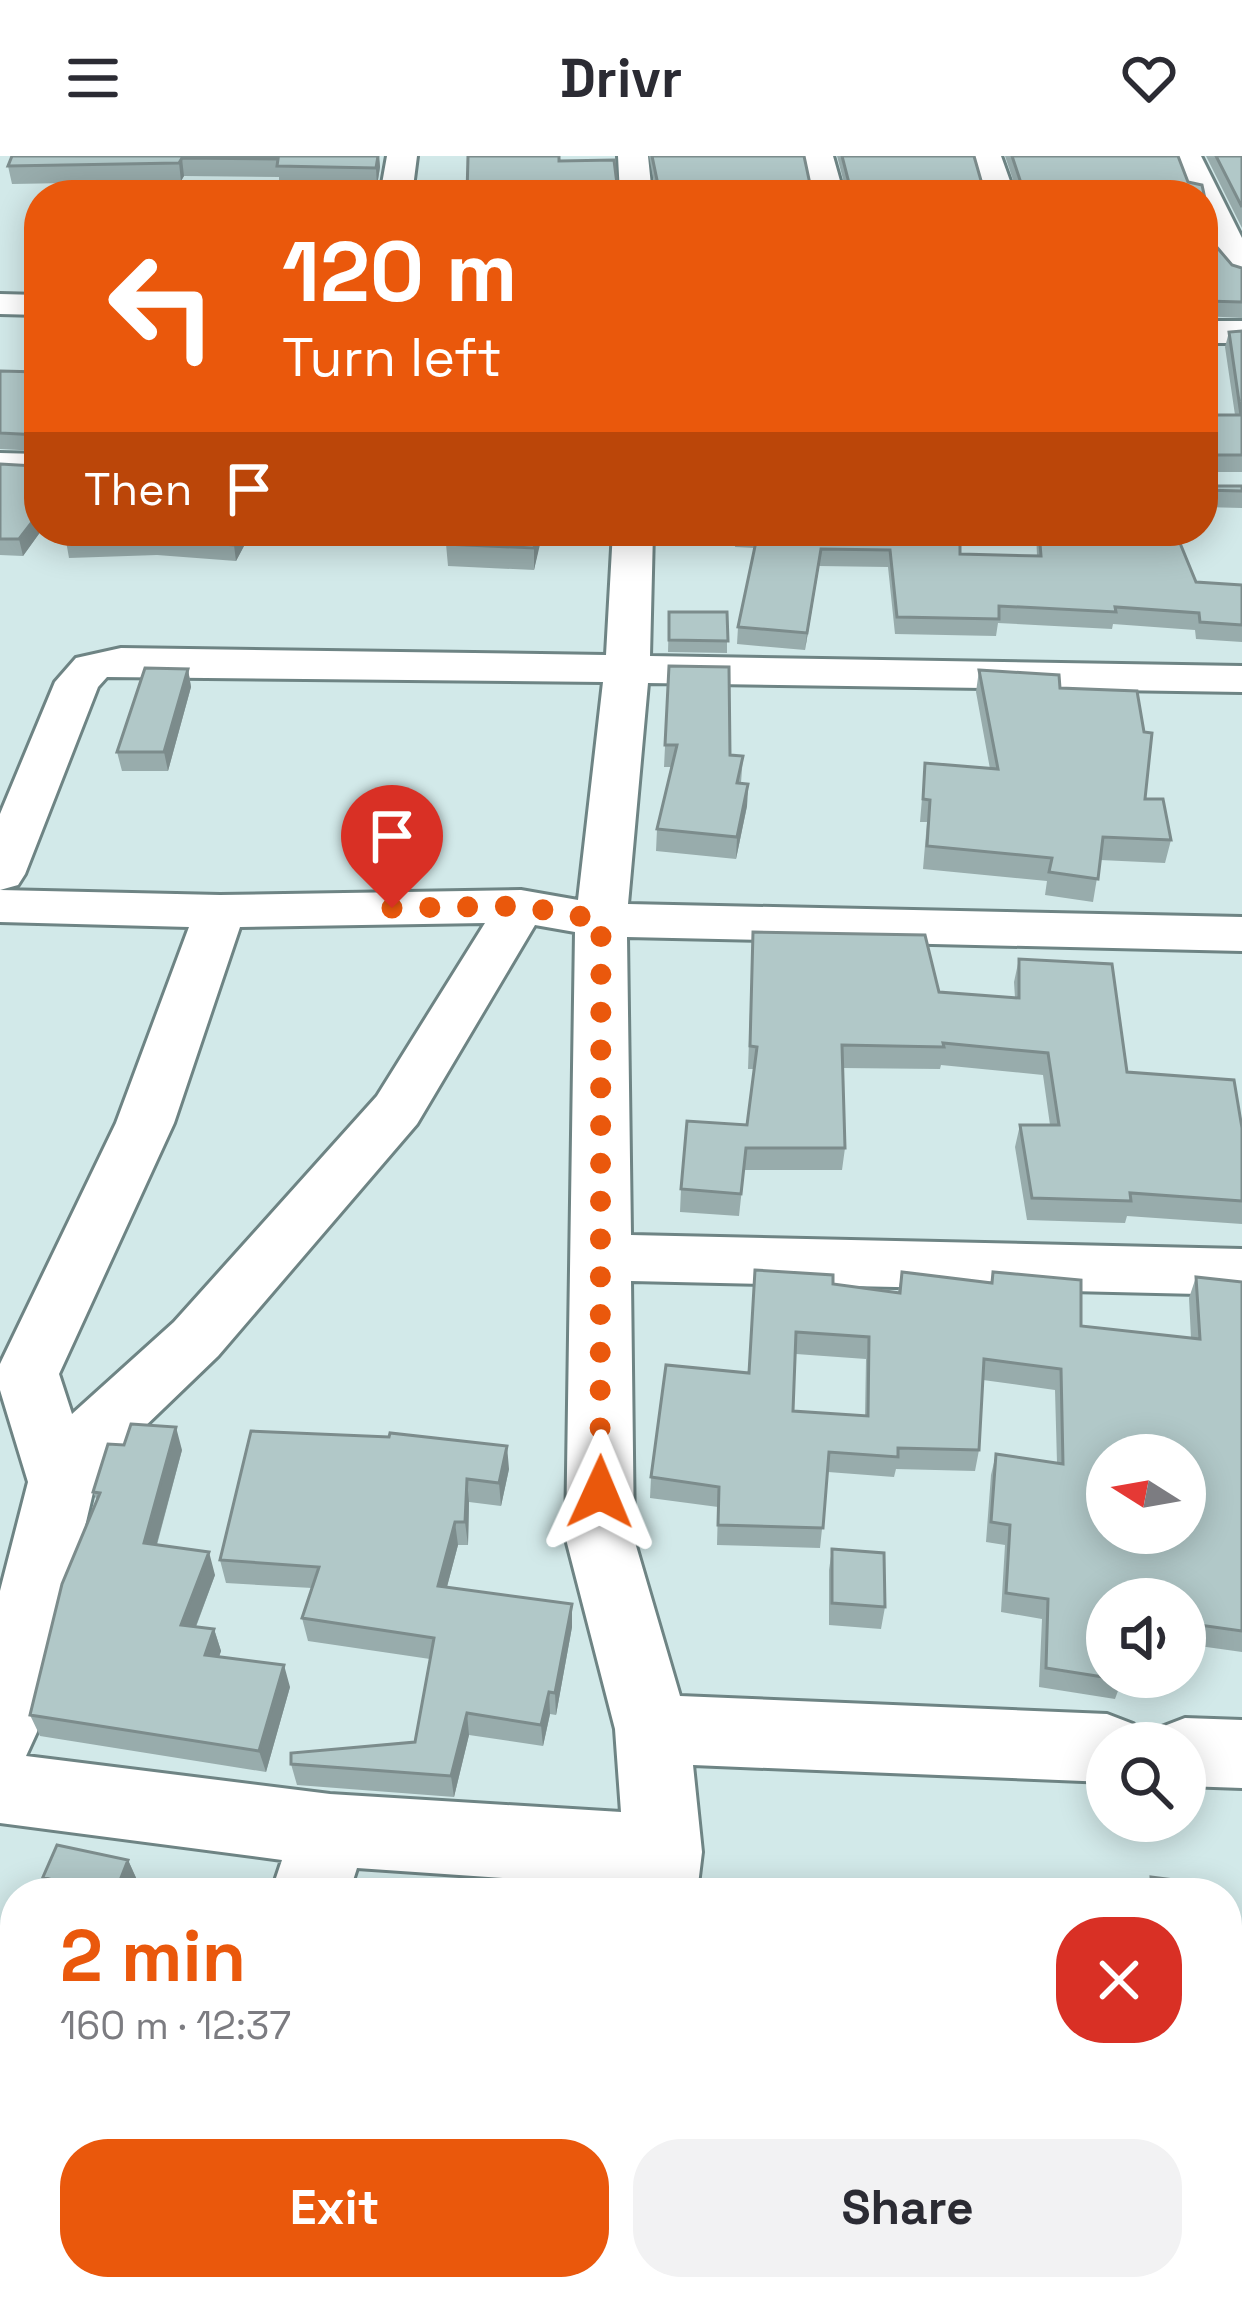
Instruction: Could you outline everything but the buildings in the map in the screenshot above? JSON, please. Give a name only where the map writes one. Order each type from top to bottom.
[{"type":"street","points":[[1220,215],[1242,272]]},
{"type":"street","points":[[0,1788],[320,1862],[661,1873],[652,1729],[599,1539],[601,920],[627,669],[632,546]]},
{"type":"street","points":[[0,874],[77,682],[92,668],[121,661],[1242,679]]},
{"type":"street","points":[[0,906],[220,911],[521,906],[601,920],[1242,934]]},
{"type":"street","points":[[0,1732],[62,1482],[89,1439],[196,1340],[267,1252],[398,1110],[521,906]]},
{"type":"street","points":[[62,1482],[27,1375],[145,1123],[220,911]]},
{"type":"street","points":[[602,1257],[1242,1272]]},
{"type":"street","points":[[652,1729],[1086,1747]]},
{"type":"street","points":[[1206,1753],[1242,1754]]},
{"type":"route","points":[[392,908],[521,906],[601,920],[600,1492]]}]
